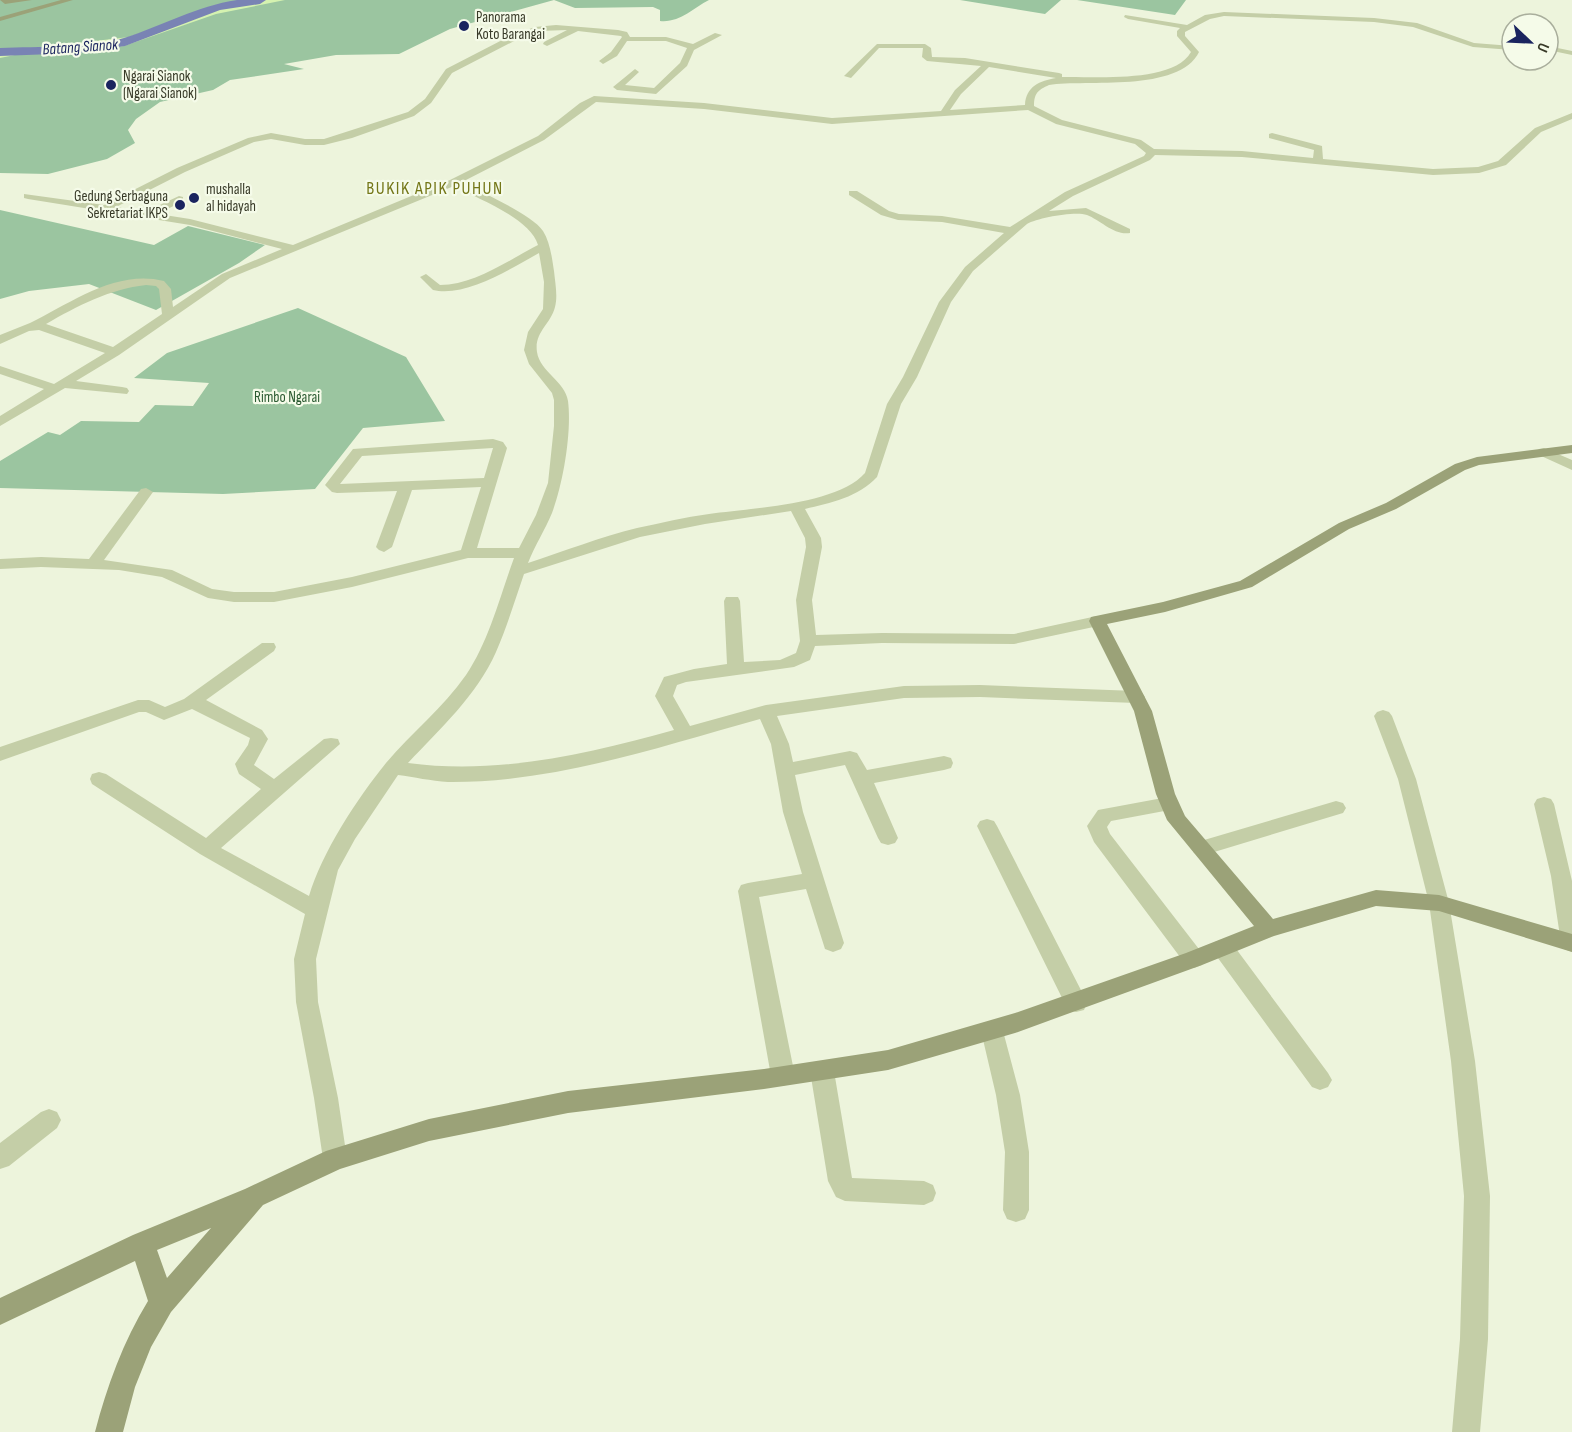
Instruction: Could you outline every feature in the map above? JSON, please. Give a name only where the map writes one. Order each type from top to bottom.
[{"type":"street","points":[[2,0],[28,0]]},
{"type":"street","points":[[0,19],[69,0]]},
{"type":"street","points":[[1029,107],[1027,98],[1031,91],[1046,82],[1127,80],[1157,75],[1191,60],[1195,52],[1181,36],[1181,31],[1212,12],[1388,21],[1425,28],[1473,45],[1500,47]]},
{"type":"street","points":[[1128,17],[1188,27]]},
{"type":"street","points":[[106,208],[181,170],[251,140],[272,136],[305,142],[324,142],[349,136],[411,114],[428,101],[443,77],[459,64],[538,28],[618,32],[628,39]]},
{"type":"street","points":[[547,44],[576,29]]},
{"type":"street","points":[[635,72],[617,87],[656,92],[684,64],[687,51],[718,35]]},
{"type":"street","points":[[603,62],[614,54],[623,40],[628,39],[666,39],[693,47]]},
{"type":"street","points":[[848,76],[875,48],[882,45],[925,46],[927,48],[926,57],[930,59],[1093,81]]},
{"type":"street","points":[[945,111],[957,92],[987,65]]},
{"type":"street","points":[[0,422],[115,352],[226,276],[370,219],[454,182],[541,138],[594,99],[704,106],[832,121],[945,111],[1029,107],[1059,122],[1138,142],[1152,152],[1199,152],[1280,157],[1433,172],[1479,170],[1502,163],[1538,130],[1572,116]]},
{"type":"street","points":[[1272,136],[1319,148],[1318,161]]},
{"type":"street","points":[[1280,157],[1294,141]]},
{"type":"street","points":[[519,571],[668,526],[796,506],[832,498],[864,483],[872,474],[894,404],[945,302],[969,270],[1012,231],[1034,215],[1069,194],[1147,158],[1152,152]]},
{"type":"street","points":[[335,1159],[326,1098],[306,1002],[305,959],[328,870],[348,834],[393,768],[472,679],[487,653],[524,553],[544,515],[555,483],[561,426],[561,400],[559,391],[545,378],[530,353],[533,330],[550,306],[550,280],[538,231],[528,222],[454,182]]},
{"type":"street","points":[[853,193],[885,213],[898,217],[942,219],[1012,231]]},
{"type":"street","points":[[28,196],[225,229],[293,248]]},
{"type":"street","points":[[147,215],[179,199]]},
{"type":"street","points":[[1034,215],[1086,211],[1126,231]]},
{"type":"street","points":[[426,277],[437,288],[449,289],[492,273],[543,247]]},
{"type":"street","points":[[0,340],[89,297],[145,281],[160,284],[165,290],[168,314]]},
{"type":"street","points":[[33,326],[45,327],[115,352]]},
{"type":"street","points":[[0,370],[60,387],[122,390]]},
{"type":"street","points":[[468,553],[491,482],[500,448],[492,443],[358,452],[332,485],[337,489],[491,482]]},
{"type":"street","points":[[808,641],[1014,639],[1165,607],[1246,584],[1344,526],[1391,506],[1460,466],[1477,461],[1572,448]]},
{"type":"street","points":[[1544,452],[1572,466]]},
{"type":"street","points":[[384,547],[406,487]]},
{"type":"street","points":[[94,563],[146,492]]},
{"type":"street","points":[[686,734],[664,696],[670,681],[688,675],[795,663],[804,656],[808,641],[804,600],[814,547],[813,538],[796,506]]},
{"type":"street","points":[[0,564],[94,563],[166,573],[208,593],[234,597],[274,597],[352,582],[468,553],[524,553]]},
{"type":"street","points":[[732,601],[736,669]]},
{"type":"street","points":[[1097,621],[1142,709],[1157,755],[1168,804],[1177,820],[1269,929]]},
{"type":"street","points":[[0,754],[138,706],[149,706],[165,714],[190,703],[268,647]]},
{"type":"street","points":[[393,768],[446,775],[492,773],[584,759],[686,734],[765,711],[904,692],[1136,697]]},
{"type":"street","points":[[190,703],[196,703],[256,734],[259,739],[258,746],[244,764],[246,769],[274,789]]},
{"type":"street","points":[[765,711],[780,744],[793,812],[833,943]]},
{"type":"street","points":[[1383,716],[1407,779],[1439,903],[1463,1061],[1477,1196],[1474,1339],[1466,1432]]},
{"type":"street","points":[[207,849],[274,789],[331,744]]},
{"type":"street","points":[[784,770],[849,758],[862,778],[888,838]]},
{"type":"street","points":[[862,778],[944,763]]},
{"type":"street","points":[[99,779],[207,849],[316,910]]},
{"type":"street","points":[[1168,804],[1105,815],[1096,826],[1101,837],[1194,959]]},
{"type":"street","points":[[0,1312],[142,1244],[254,1197],[335,1159],[429,1130],[567,1102],[822,1071],[888,1060],[992,1031],[1076,1003],[1269,929],[1376,898],[1439,903],[1572,943],[1561,876],[1544,804]]},
{"type":"street","points":[[1201,848],[1336,808]]},
{"type":"street","points":[[987,826],[1076,1003]]},
{"type":"street","points":[[783,1076],[748,891],[814,880]]},
{"type":"street","points":[[1223,948],[1320,1080]]},
{"type":"street","points":[[992,1031],[1008,1095],[1017,1152],[1016,1210]]},
{"type":"street","points":[[822,1071],[840,1181],[845,1189],[924,1193]]},
{"type":"street","points":[[0,1158],[49,1120]]},
{"type":"street","points":[[109,1432],[121,1387],[141,1338],[162,1303],[254,1197]]},
{"type":"street","points":[[142,1244],[162,1303]]},
{"type":"green space","name":"Ngarai Sianok (Ngarai Sianok)","points":[[0,0],[554,0],[450,29],[399,54],[336,55],[284,64],[304,69],[230,80],[213,90],[160,102],[136,119],[128,130],[135,143],[107,159],[48,174],[0,173]]},
{"type":"green space","points":[[554,0],[709,0],[674,20],[660,21],[660,10],[653,7],[575,8]]},
{"type":"green space","points":[[960,0],[1061,0],[1045,14]]},
{"type":"green space","points":[[1077,0],[1186,0],[1175,15]]},
{"type":"green space","points":[[0,210],[154,245],[188,226],[265,245],[239,263],[156,310],[89,284],[29,291],[0,299]]},
{"type":"green space","name":"Rimbo Ngarai","points":[[298,308],[406,357],[445,421],[363,428],[315,489],[223,494],[0,488],[0,461],[48,432],[60,435],[81,421],[139,422],[155,405],[193,406],[209,383],[134,378],[167,353]]},
{"type":"sand","points":[[247,0],[285,0],[216,14],[124,46],[98,50],[30,52],[0,58],[0,52],[129,37],[218,6]]},
{"type":"waterway","name":"Batang Sianok","points":[[0,52],[79,49],[125,42],[217,7],[260,0]]},
{"type":"place","name":"Panorama Koto Barangai","points":[[464,26]]},
{"type":"place","name":"Ngarai Sianok (Ngarai Sianok)","points":[[111,85]]},
{"type":"place","name":"mushalla al hidayah","points":[[194,198]]},
{"type":"place","name":"Gedung Serbaguna Sekretariat IKPS","points":[[180,205]]},
{"type":"district","name":"BUKIK APIK PUHUN","points":[[435,188]]}]
